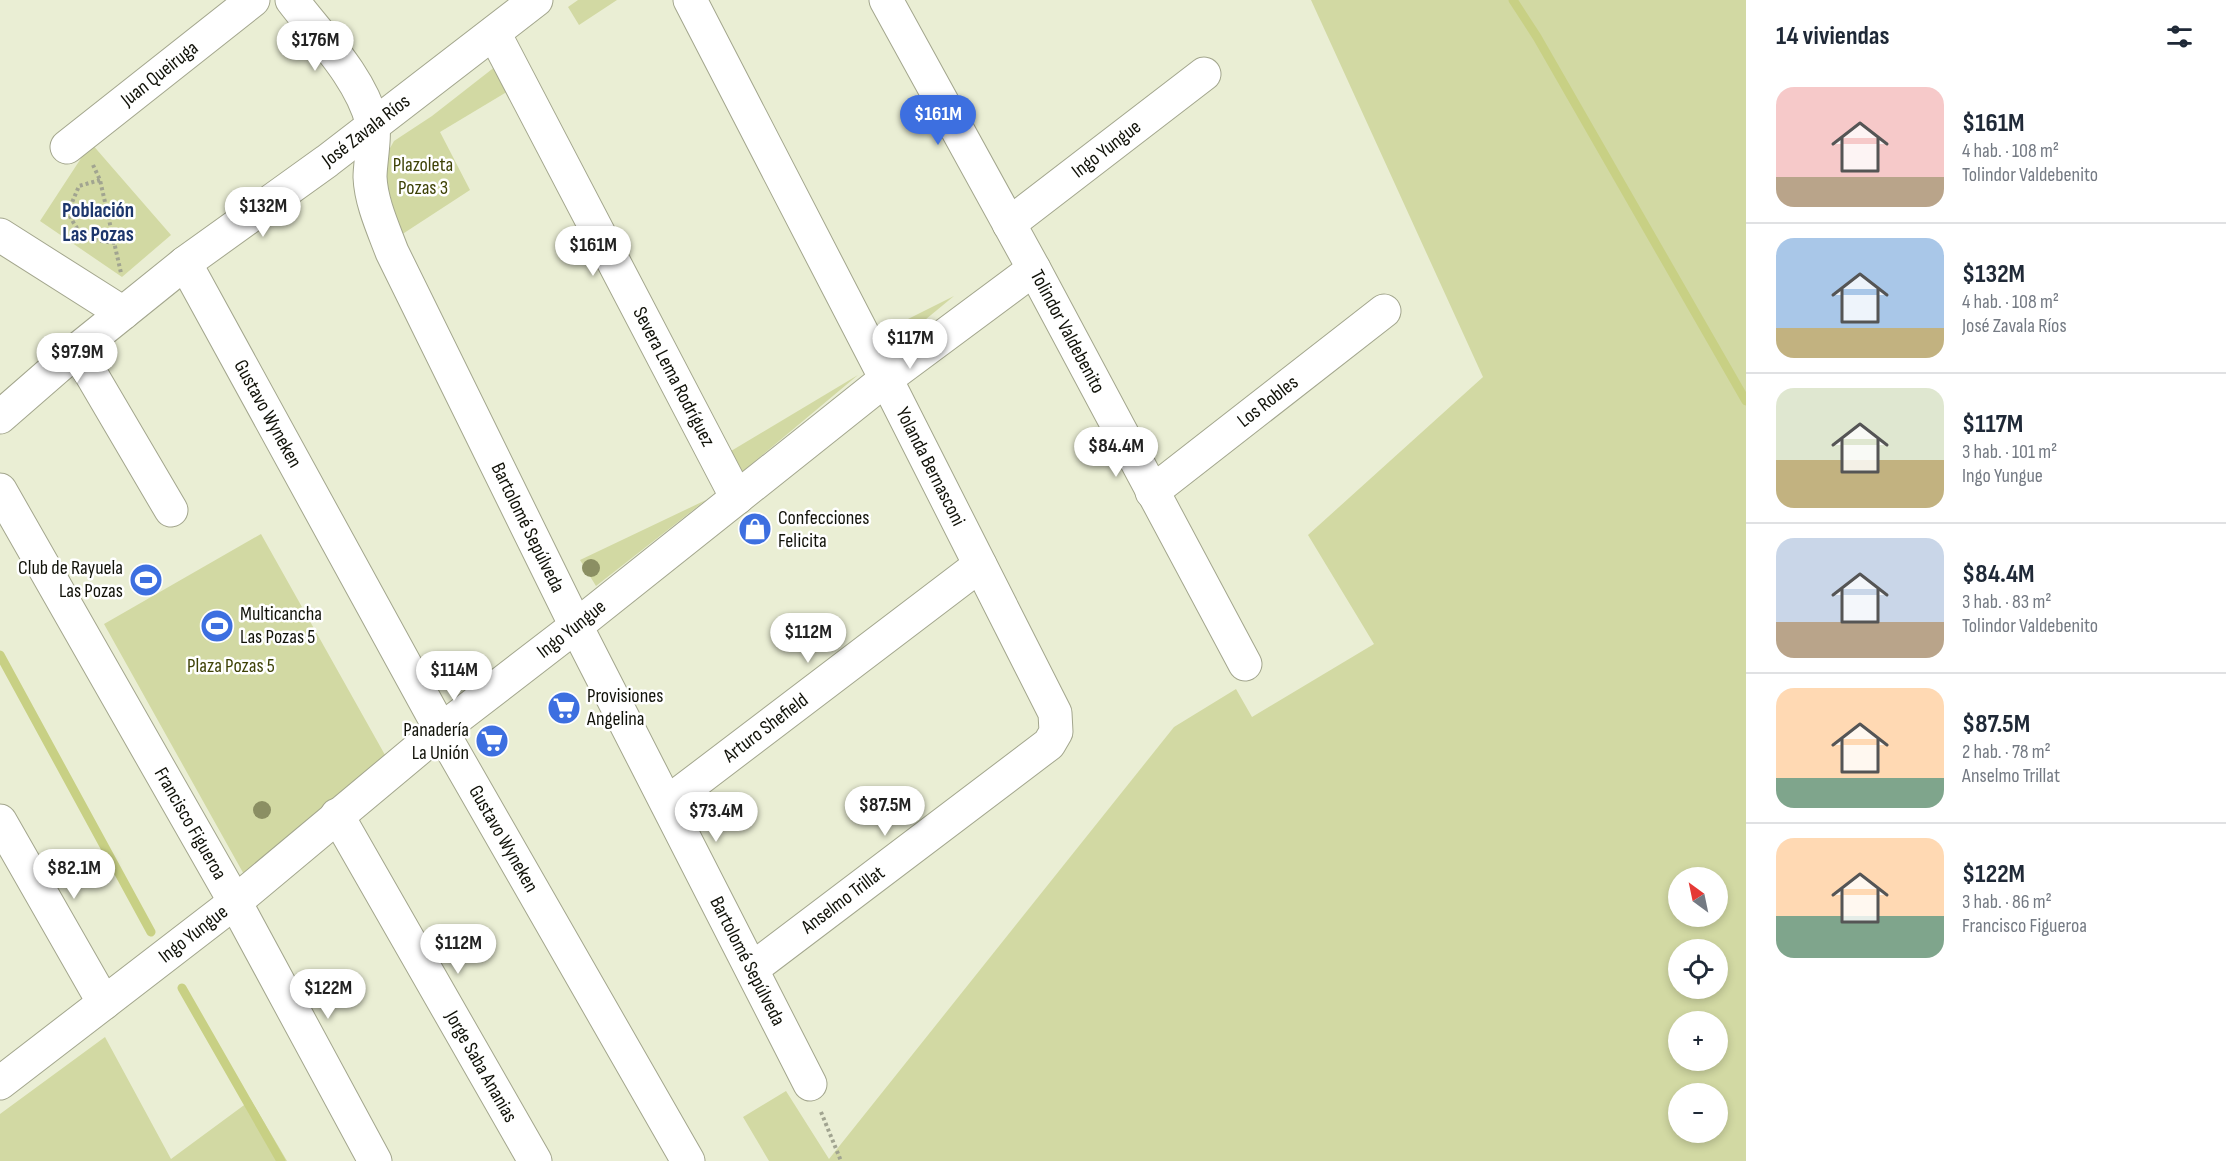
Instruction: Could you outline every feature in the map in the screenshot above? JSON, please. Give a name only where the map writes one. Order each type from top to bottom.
[{"type":"street","name":"Juan Queiruga","points":[[74,142],[253,0]]},
{"type":"street","name":"Bartolomé Sepúlveda","points":[[292,0],[362,95],[373,124],[370,180],[378,215],[392,252],[576,626],[810,1084]]},
{"type":"street","name":"José Zavala Ríos","points":[[0,417],[77,350],[185,263],[327,161],[536,0]]},
{"type":"street","name":"Yolanda Bernasconi","points":[[690,0],[1055,713],[1056,732],[1049,744]]},
{"type":"street","name":"Tolindor Valdebenito","points":[[886,0],[1034,268],[1245,664]]},
{"type":"street","name":"Severa Lema Rodríguez","points":[[494,33],[737,498]]},
{"type":"street","name":"Ingo Yungue","points":[[1009,224],[1204,74]]},
{"type":"street","points":[[0,235],[123,313]]},
{"type":"street","name":"Gustavo Wyneken","points":[[185,263],[678,1157]]},
{"type":"street","name":"Ingo Yungue","points":[[0,1083],[235,902],[441,730],[576,626],[886,379],[1034,268]]},
{"type":"street","name":"Los Robles","points":[[1152,492],[1384,311]]},
{"type":"street","points":[[77,350],[171,510]]},
{"type":"street","name":"Francisco Figueroa","points":[[0,490],[235,902],[375,1161]]},
{"type":"street","name":"Arturo Shefield","points":[[667,803],[980,565]]},
{"type":"street","name":"Anselmo Trillat","points":[[752,969],[1049,744]]},
{"type":"street","name":"Jorge Saba Ananias","points":[[338,815],[535,1161]]},
{"type":"street","points":[[0,821],[104,1003]]},
{"type":"path","points":[[74,142],[100,180],[122,277],[123,313]]},
{"type":"path","points":[[100,180],[79,186],[68,212],[77,230],[91,240],[115,243]]},
{"type":"path","points":[[810,1084],[841,1161]]},
{"type":"green space","points":[[578,0],[617,0],[579,25],[568,7]]},
{"type":"green space","points":[[1311,0],[1746,0],[1746,1161],[769,1161],[743,1117],[786,1091],[829,1159],[1174,727],[1236,689],[1252,717],[1374,644],[1308,535],[1483,377]]},
{"type":"green space","name":"Plazoleta Pozas 3","points":[[496,66],[515,87],[440,132],[470,190],[401,235],[385,177],[385,157],[394,141],[432,116]]},
{"type":"green space","points":[[91,143],[171,235],[122,277],[40,221]]},
{"type":"green space","points":[[954,296],[891,348],[884,331]]},
{"type":"green space","points":[[858,375],[742,472],[731,451]]},
{"type":"green space","points":[[706,500],[596,586],[580,560]]},
{"type":"green space","name":"Plaza Pozas 5","points":[[261,534],[385,755],[246,878],[104,624]]},
{"type":"green space","points":[[105,1037],[171,1159],[251,1100],[287,1161],[0,1161],[0,1114]]},
{"type":"waterway","points":[[1513,0],[1537,37],[1746,401]]},
{"type":"waterway","points":[[0,655],[151,932]]},
{"type":"waterway","points":[[182,988],[281,1161]]},
{"type":"place","name":"Confecciones Felicita","points":[[755,529]]},
{"type":"place","name":"Club de Rayuela Las Pozas","points":[[146,580]]},
{"type":"place","name":"Multicancha Las Pozas 5","points":[[217,626]]},
{"type":"place","name":"Provisiones Angelina","points":[[564,708]]},
{"type":"place","name":"Panadería La Unión","points":[[492,741]]},
{"type":"district","name":"Población Las Pozas","points":[[98,222]]}]
